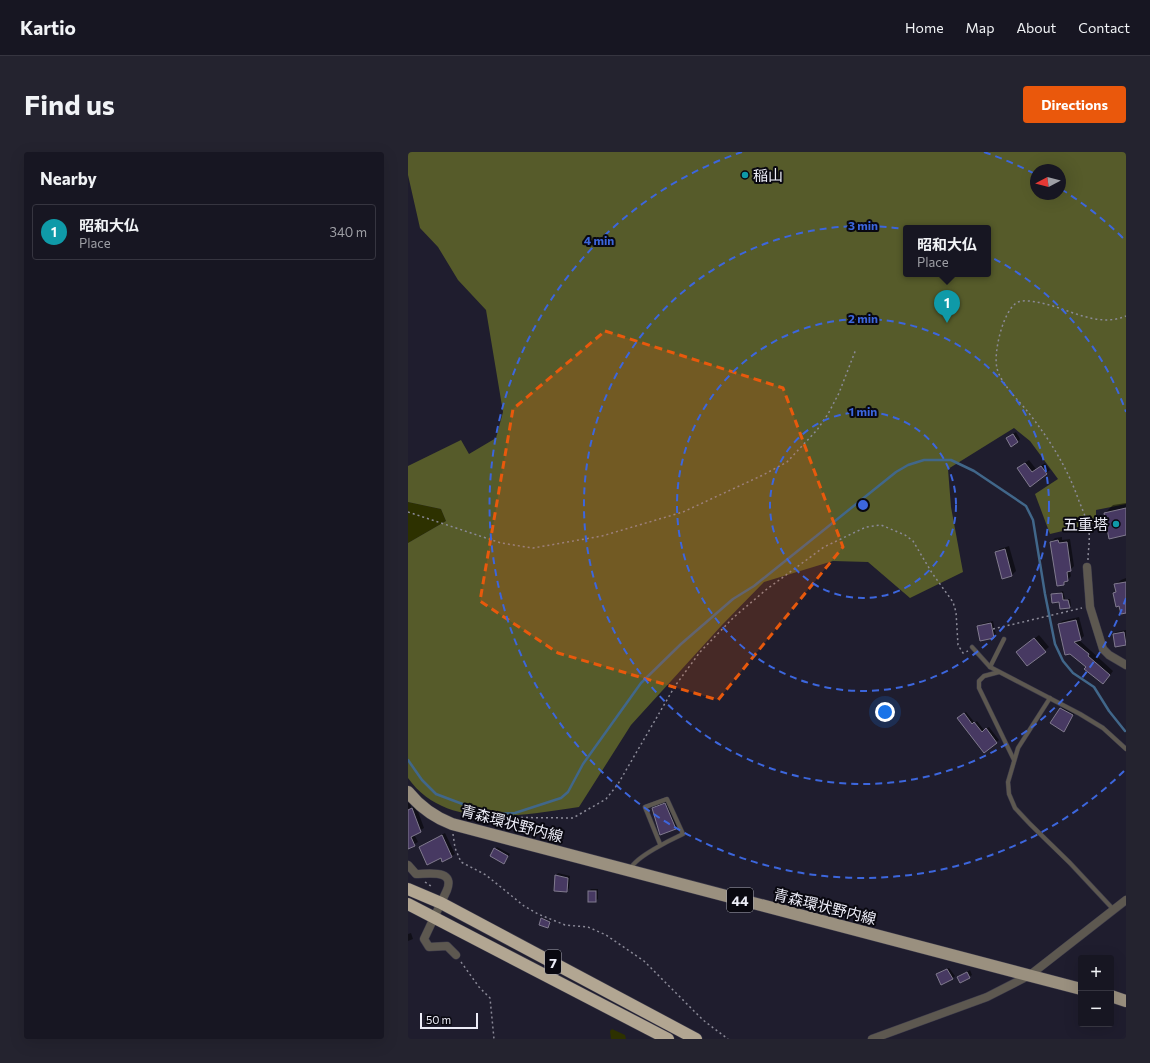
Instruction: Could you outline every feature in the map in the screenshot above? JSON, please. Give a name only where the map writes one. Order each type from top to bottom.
[{"type":"highway","name":"7","points":[[408,889],[441,903],[696,1039]]},
{"type":"highway","name":"7","points":[[408,904],[668,1039]]},
{"type":"main road","name":"青森環状野内線","points":[[408,792],[426,811],[439,819],[452,824],[1078,987]]},
{"type":"main road","points":[[1114,997],[1126,1000]]},
{"type":"street","points":[[1087,568],[1090,607],[1103,649],[1126,665]]},
{"type":"street","points":[[408,865],[416,874],[443,874],[448,878],[450,884],[425,937],[426,944],[431,948],[447,946],[456,955]]},
{"type":"street","points":[[872,1039],[987,997],[1030,975],[1126,900]]},
{"type":"lane","points":[[990,667],[1004,639]]},
{"type":"lane","points":[[972,647],[990,667],[1080,714],[1103,728],[1126,749]]},
{"type":"lane","points":[[999,672],[984,676],[979,681],[979,688],[1014,760]]},
{"type":"lane","points":[[1050,698],[1018,748],[1008,782],[1009,794],[1015,808],[1113,909]]},
{"type":"lane","points":[[630,871],[633,863],[660,844],[683,834],[667,799],[645,807],[660,844]]},
{"type":"path","points":[[1087,568],[1089,533],[1071,476],[1049,438],[1008,387],[997,369],[995,355],[1004,320],[1013,305],[1019,302],[1026,301],[1056,306],[1086,317],[1105,320],[1114,320],[1126,316]]},
{"type":"path","points":[[408,512],[501,543],[533,548],[602,536],[683,512],[764,475],[787,462],[817,430],[828,414],[839,393],[856,349]]},
{"type":"path","points":[[465,817],[573,818],[606,799],[622,778],[675,686],[700,652],[734,617],[767,589],[824,547],[866,526],[881,525],[900,532],[914,541],[932,573],[953,602],[956,612],[958,645],[963,654],[972,647]]},
{"type":"path","points":[[992,629],[1090,607]]},
{"type":"path","points":[[452,824],[455,848],[461,862],[486,875],[524,906],[538,914],[565,925],[588,927],[611,938],[644,961],[702,1020],[728,1039]]},
{"type":"path","points":[[456,955],[479,987],[490,998],[494,1039]]},
{"type":"highlighted area","points":[[605,331],[783,388],[843,547],[718,700],[558,653],[480,601],[513,409]]},
{"type":"green space","points":[[408,152],[1126,152],[1126,504],[1096,510],[1096,523],[1050,534],[1035,494],[1058,479],[1030,441],[1014,428],[948,469],[951,507],[963,572],[910,598],[868,562],[833,561],[764,582],[722,625],[631,725],[579,807],[510,816],[487,816],[464,813],[443,806],[424,795],[408,778],[408,543],[446,521],[441,509],[408,502],[408,466],[461,440],[469,454],[496,438],[503,412],[486,310],[458,280],[438,247],[420,228],[408,175]]},
{"type":"green space","points":[[408,502],[441,509],[446,521],[408,543]]},
{"type":"green space","points":[[612,1029],[625,1035],[626,1039],[611,1039],[610,1031]]},
{"type":"building","points":[[1013,434],[1018,442],[1011,447],[1006,438]]},
{"type":"building","points":[[1025,463],[1032,472],[1041,466],[1047,474],[1030,487],[1017,468]]},
{"type":"building","name":"五重塔","points":[[1126,508],[1126,535],[1109,539],[1104,513]]},
{"type":"building","points":[[1058,540],[1059,543],[1067,542],[1071,571],[1067,572],[1068,581],[1064,582],[1064,585],[1057,586],[1050,542]]},
{"type":"building","points":[[1005,549],[1012,576],[1002,579],[995,552]]},
{"type":"building","points":[[1126,582],[1126,613],[1121,614],[1119,606],[1116,607],[1113,593],[1116,592],[1114,584]]},
{"type":"building","points":[[1062,593],[1063,600],[1068,600],[1070,608],[1060,609],[1059,602],[1052,603],[1051,594]]},
{"type":"building","points":[[1076,620],[1081,640],[1074,642],[1089,654],[1088,656],[1110,675],[1103,684],[1084,669],[1086,667],[1070,654],[1065,655],[1058,624]]},
{"type":"building","points":[[991,623],[994,638],[980,641],[977,626]]},
{"type":"building","points":[[1124,632],[1126,645],[1115,647],[1113,634]]},
{"type":"building","points":[[1034,638],[1046,652],[1027,666],[1016,652]]},
{"type":"building","points":[[1060,708],[1073,715],[1064,732],[1050,723]]},
{"type":"building","points":[[964,713],[972,724],[974,722],[982,732],[986,728],[997,743],[984,753],[957,718]]},
{"type":"building","points":[[665,803],[676,829],[660,835],[652,808]]},
{"type":"building","points":[[412,808],[421,832],[411,837],[415,846],[408,849],[408,810]]},
{"type":"building","points":[[442,835],[452,857],[442,862],[441,858],[427,865],[419,847]]},
{"type":"building","points":[[494,848],[508,856],[504,864],[490,856]]},
{"type":"building","points":[[555,875],[568,878],[567,892],[554,891]]},
{"type":"building","points":[[588,891],[596,891],[596,902],[588,902]]},
{"type":"building","points":[[541,918],[550,922],[548,928],[539,925]]},
{"type":"building","points":[[947,969],[953,979],[941,985],[936,974]]},
{"type":"building","points":[[967,972],[970,978],[960,983],[957,977]]},
{"type":"waterway","points":[[408,760],[422,780],[436,794],[481,811],[498,814],[515,813],[561,798],[568,792],[583,764],[641,683],[681,644],[733,599],[754,586],[896,472],[908,465],[924,460],[951,460],[974,471],[1026,506],[1033,520],[1055,644],[1063,661],[1073,673],[1094,687],[1109,711],[1125,731]]},
{"type":"place","name":"稲山","points":[[745,175]]},
{"type":"place","name":"昭和大仏","points":[[947,323]]},
{"type":"place","name":"五重塔","points":[[1116,524]]}]
